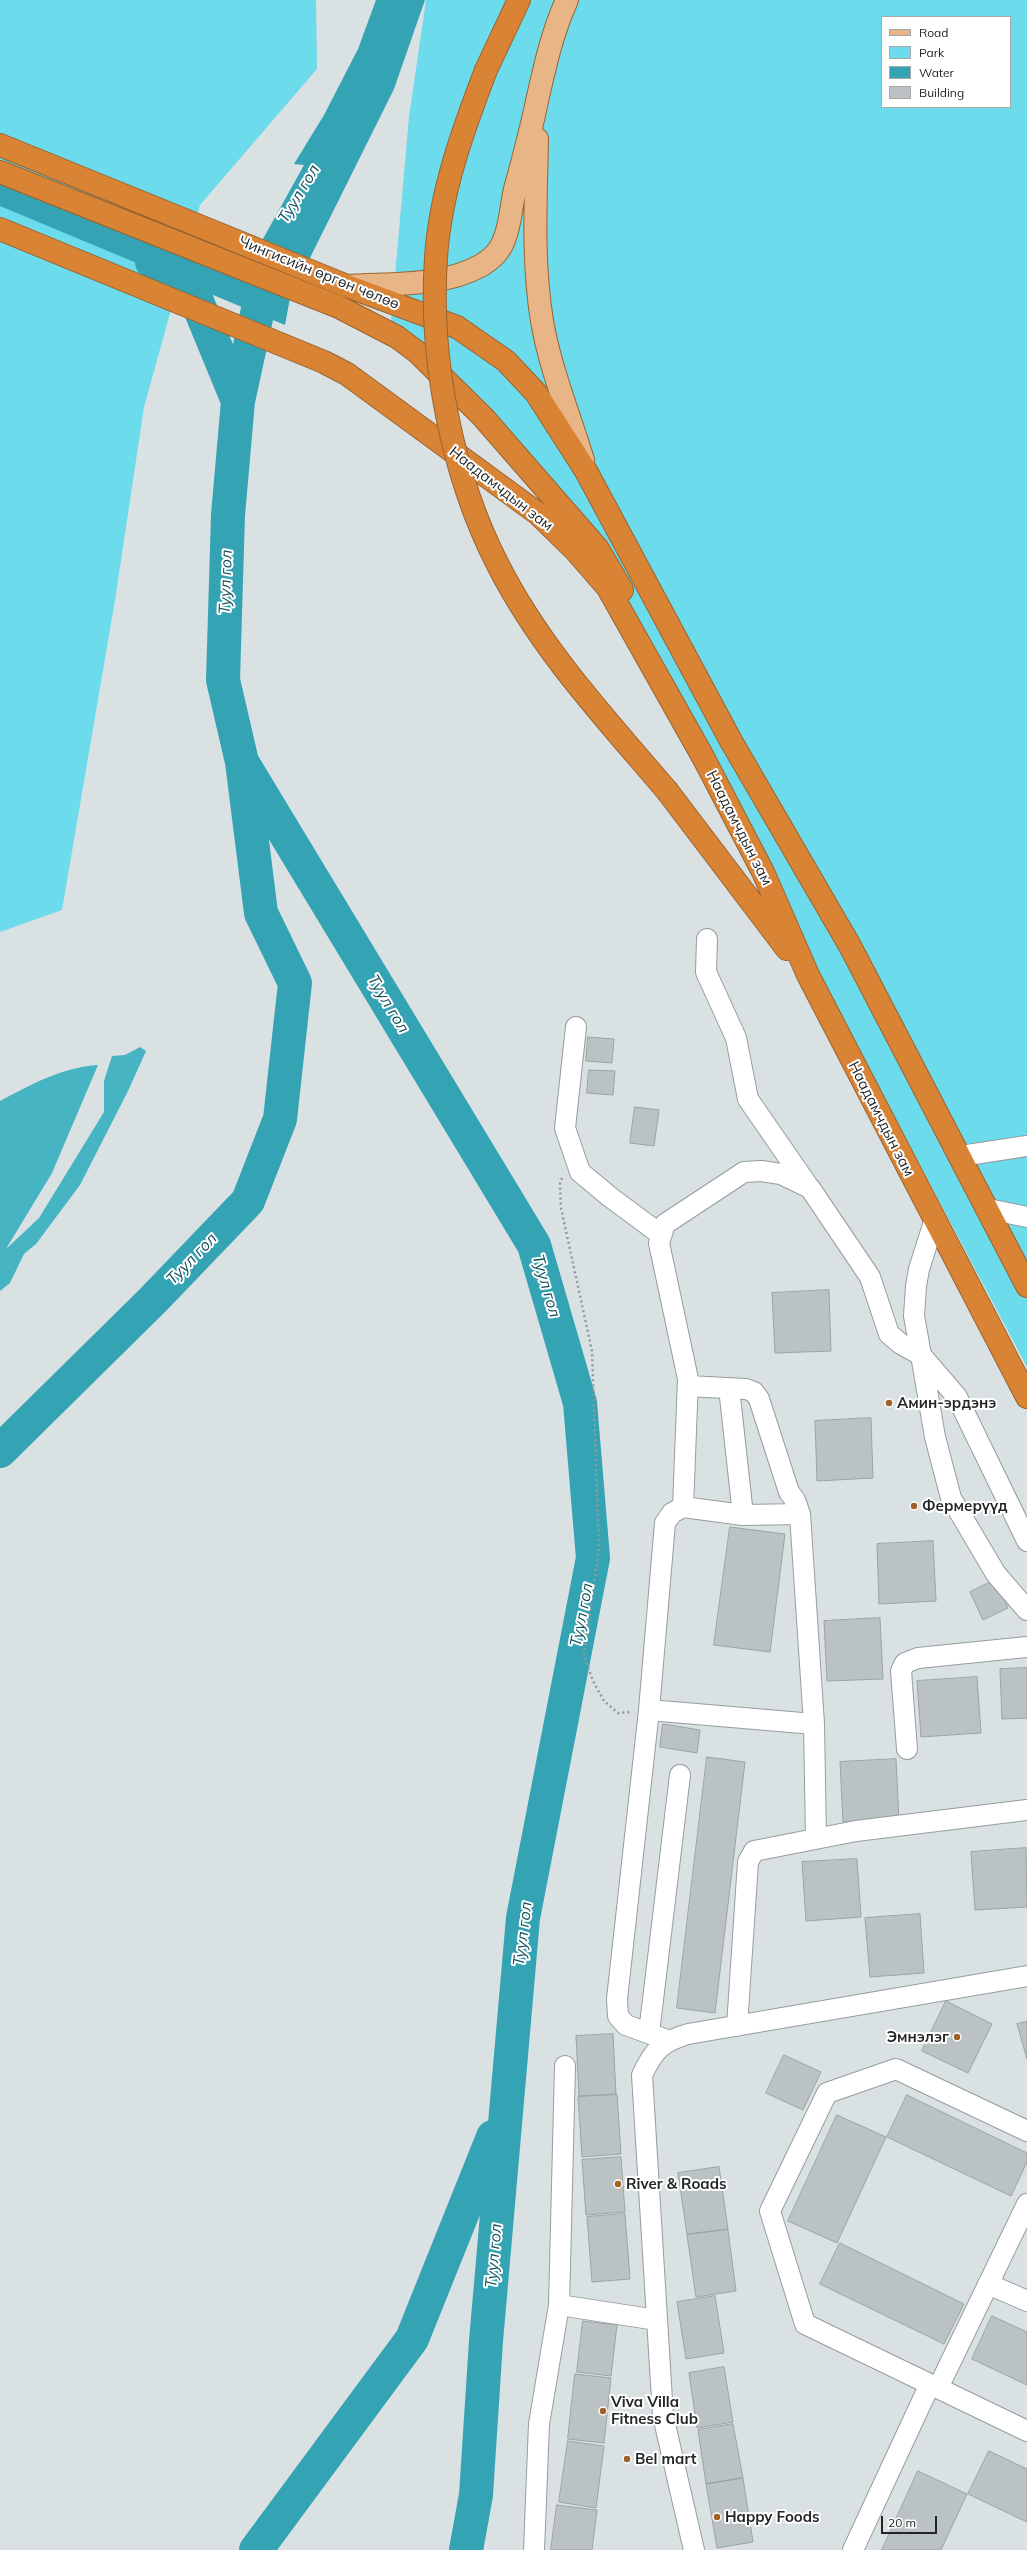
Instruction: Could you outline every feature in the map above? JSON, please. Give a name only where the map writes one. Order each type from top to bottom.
[{"type":"highway","points":[[519,0],[486,70],[453,164],[441,221],[436,259],[439,354],[449,429],[476,518],[498,566],[522,607],[565,670],[668,792],[808,975]]},
{"type":"highway","name":"Чингисийн өргөн чөлөө","points":[[0,144],[347,286],[457,327],[506,361],[536,394],[586,471]]},
{"type":"highway","points":[[0,172],[339,307],[376,324],[417,352],[483,417],[598,549],[618,581],[703,757]]},
{"type":"highway","name":"Наадамчдын зам","points":[[0,229],[324,362],[347,374],[537,513],[575,550],[608,588],[703,757],[763,872],[808,975],[934,1222],[1027,1398]]},
{"type":"highway","points":[[586,471],[731,741],[850,946],[961,1156],[1027,1286]]},
{"type":"main road","points":[[347,286],[415,282],[451,277],[481,266],[495,255],[504,241],[510,222],[514,196],[555,27],[567,0]]},
{"type":"main road","points":[[538,100],[534,226],[542,321],[553,366],[586,471]]},
{"type":"street","points":[[707,939],[706,972],[736,1038],[748,1099],[870,1278],[889,1334],[900,1344],[921,1355],[956,1397],[1027,1541]]},
{"type":"street","points":[[576,1027],[565,1128],[580,1172],[610,1198],[660,1234]]},
{"type":"street","points":[[961,1156],[1027,1146]]},
{"type":"street","points":[[682,1507],[688,1386],[659,1243],[660,1234],[665,1224],[744,1172],[761,1171],[781,1174],[810,1188]]},
{"type":"street","points":[[988,1209],[1027,1218]]},
{"type":"street","points":[[934,1222],[919,1269],[914,1316],[935,1437],[951,1498],[996,1574],[1027,1610]]},
{"type":"street","points":[[688,1386],[729,1388],[754,1392],[759,1399],[788,1492],[795,1500],[800,1514],[814,1724],[816,1839]]},
{"type":"street","points":[[729,1388],[743,1515]]},
{"type":"street","points":[[800,1514],[743,1515],[682,1507],[672,1513],[665,1523],[650,1710],[617,1999],[618,2016],[626,2025],[667,2040],[737,2026],[1027,1976]]},
{"type":"street","points":[[907,1749],[901,1672],[905,1662],[918,1658],[1027,1647]]},
{"type":"street","points":[[650,1710],[814,1724]]},
{"type":"street","points":[[649,2034],[680,1775]]},
{"type":"street","points":[[737,2026],[748,1862],[754,1851],[856,1831],[1027,1810]]},
{"type":"street","points":[[667,2040],[651,2056],[642,2075],[663,2416],[694,2550]]},
{"type":"street","points":[[534,2550],[539,2424],[559,2305],[565,2066]]},
{"type":"street","points":[[1027,2130],[896,2069],[826,2094],[770,2211],[805,2324],[1027,2430]]},
{"type":"street","points":[[852,2550],[934,2386],[988,2284],[1020,2236],[1027,2204]]},
{"type":"street","points":[[988,2284],[1027,2301]]},
{"type":"street","points":[[559,2305],[657,2320]]},
{"type":"path","points":[[574,1155],[560,1184],[562,1208],[592,1351],[599,1548],[584,1656],[593,1681],[604,1701],[618,1713],[650,1710]]},
{"type":"green space","points":[[0,0],[316,0],[317,69],[200,205],[144,407],[115,600],[62,910],[0,932]]},
{"type":"green space","points":[[426,0],[1027,0],[1027,1367],[571,506],[431,350],[391,321],[409,117]]},
{"type":"shaded area","points":[[140,1047],[146,1051],[128,1091],[80,1185],[36,1244],[24,1254],[10,1283],[0,1291],[0,1101],[35,1083],[60,1073],[85,1066],[98,1065],[52,1173],[6,1249],[39,1218],[104,1112],[104,1081],[112,1056],[125,1055]]},
{"type":"water","points":[[376,0],[425,0],[394,89],[290,298],[285,325],[0,206],[0,166],[244,273],[304,165],[294,164],[324,115],[358,49]]},
{"type":"building","points":[[588,1037],[614,1039],[612,1063],[586,1061]]},
{"type":"building","points":[[589,1070],[615,1071],[613,1095],[587,1093]]},
{"type":"building","points":[[635,1107],[659,1110],[654,1146],[630,1143]]},
{"type":"building","points":[[829,1290],[831,1351],[775,1353],[772,1293]]},
{"type":"building","points":[[871,1418],[873,1478],[817,1481],[815,1421]]},
{"type":"building","points":[[730,1527],[785,1534],[770,1652],[714,1645]]},
{"type":"building","points":[[933,1541],[936,1601],[879,1604],[877,1544]]},
{"type":"building","points":[[995,1580],[1008,1608],[983,1620],[970,1592]]},
{"type":"building","points":[[880,1618],[883,1679],[827,1681],[824,1621]]},
{"type":"building","points":[[1027,1668],[1027,1718],[1002,1719],[1000,1669]]},
{"type":"building","points":[[977,1677],[981,1733],[921,1737],[917,1681]]},
{"type":"building","points":[[663,1724],[700,1730],[697,1753],[660,1747]]},
{"type":"building","points":[[707,1757],[745,1762],[715,2013],[677,2008]]},
{"type":"building","points":[[896,1759],[899,1820],[843,1822],[840,1762]]},
{"type":"building","points":[[1026,1848],[1027,1907],[975,1910],[971,1852]]},
{"type":"building","points":[[857,1859],[861,1917],[806,1921],[802,1862]]},
{"type":"building","points":[[920,1914],[924,1973],[870,1977],[865,1918]]},
{"type":"building","name":"Эмнэлэг","points":[[946,2001],[992,2024],[968,2073],[922,2051]]},
{"type":"building","points":[[1027,2022],[1027,2059],[1017,2024]]},
{"type":"building","points":[[613,2034],[616,2094],[579,2096],[576,2036]]},
{"type":"building","points":[[784,2055],[821,2072],[803,2110],[766,2093]]},
{"type":"building","points":[[617,2095],[621,2154],[582,2157],[578,2097]]},
{"type":"building","points":[[907,2095],[1027,2153],[1027,2162],[1011,2196],[887,2137]]},
{"type":"building","points":[[837,2115],[886,2137],[837,2243],[788,2221]]},
{"type":"building","points":[[621,2157],[625,2212],[586,2215],[582,2160]]},
{"type":"building","points":[[719,2167],[728,2229],[687,2234],[678,2173]]},
{"type":"building","points":[[625,2214],[630,2279],[592,2282],[587,2217]]},
{"type":"building","points":[[728,2230],[736,2291],[696,2297],[687,2235]]},
{"type":"building","points":[[840,2243],[964,2304],[944,2344],[820,2284]]},
{"type":"building","points":[[715,2296],[724,2353],[686,2359],[677,2302]]},
{"type":"building","points":[[992,2316],[1027,2332],[1027,2385],[972,2359]]},
{"type":"building","points":[[583,2321],[617,2325],[611,2376],[577,2372]]},
{"type":"building","points":[[724,2367],[733,2422],[697,2428],[689,2373]]},
{"type":"building","points":[[575,2374],[611,2378],[604,2443],[568,2439]]},
{"type":"building","points":[[733,2424],[743,2478],[706,2484],[698,2430]]},
{"type":"building","points":[[568,2441],[604,2446],[596,2508],[559,2502]]},
{"type":"building","points":[[989,2451],[1027,2469],[1027,2522],[968,2494]]},
{"type":"building","points":[[918,2471],[967,2494],[941,2550],[882,2550]]},
{"type":"building","points":[[743,2478],[753,2542],[717,2548],[706,2484]]},
{"type":"building","points":[[557,2505],[597,2510],[592,2550],[551,2550]]},
{"type":"waterway","name":"Туул гол","points":[[0,1451],[153,1300],[248,1201],[280,1119],[295,983],[261,913],[242,762],[223,680],[228,515],[238,401],[189,282],[152,262]]},
{"type":"waterway","name":"Туул гол","points":[[238,401],[267,268]]},
{"type":"waterway","name":"Туул гол","points":[[242,762],[534,1245],[580,1403],[593,1558],[523,1918],[486,2341],[476,2495],[466,2550]]},
{"type":"waterway","points":[[256,2550],[412,2339],[493,2137]]},
{"type":"place","name":"Амин-эрдэнэ","points":[[889,1403]]},
{"type":"place","name":"Фермерүүд","points":[[914,1506]]},
{"type":"place","name":"Эмнэлэг","points":[[957,2037]]},
{"type":"place","name":"River & Roads","points":[[618,2184]]},
{"type":"place","name":"Viva Villa Fitness Club","points":[[603,2411]]},
{"type":"place","name":"Bel mart","points":[[627,2459]]},
{"type":"place","name":"Happy Foods","points":[[717,2517]]}]
